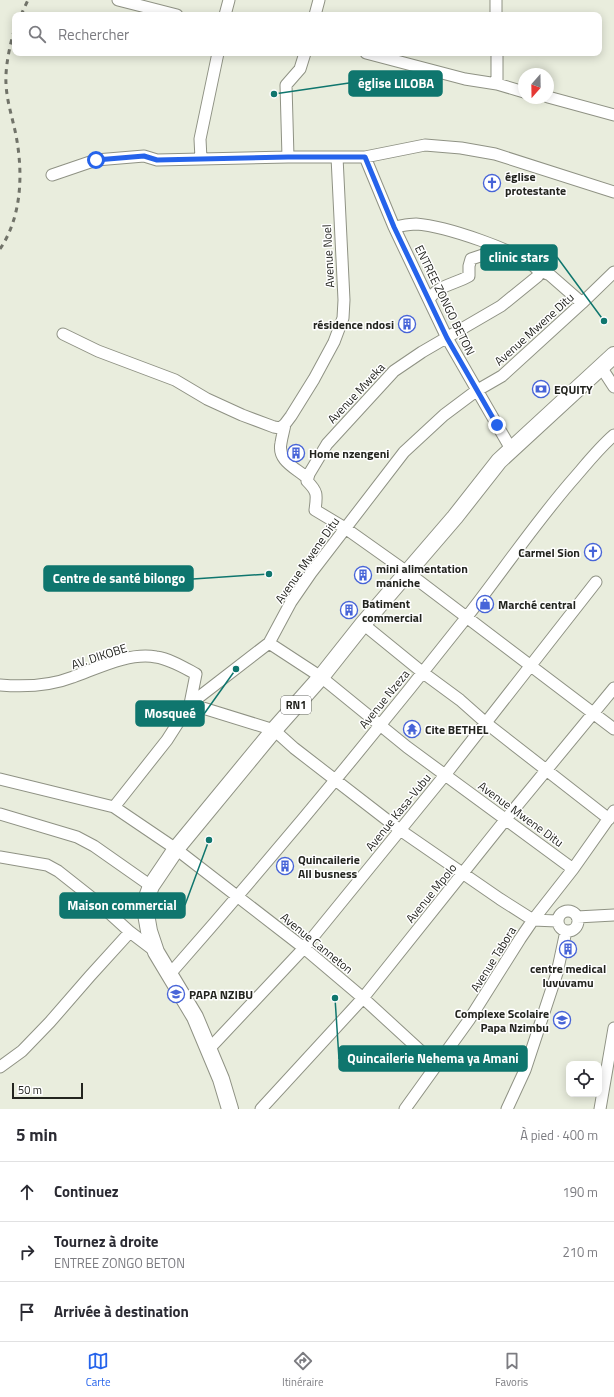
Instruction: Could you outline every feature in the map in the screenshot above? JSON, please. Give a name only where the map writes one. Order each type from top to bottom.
[{"type":"highway","name":"RN1","points":[[230,1109],[221,1079],[195,1017],[169,976],[156,952],[148,931],[146,914],[147,897],[151,886],[176,849],[274,730],[321,677],[363,624],[455,517],[499,461],[614,354]]},
{"type":"street","points":[[118,0],[165,12]]},
{"type":"street","points":[[226,12],[229,0]]},
{"type":"street","points":[[316,12],[319,0]]},
{"type":"street","points":[[496,0],[496,12]]},
{"type":"street","points":[[201,160],[200,139],[217,56]]},
{"type":"street","points":[[288,157],[286,85],[300,69],[304,56]]},
{"type":"street","points":[[377,56],[465,79],[497,84],[518,90]]},
{"type":"street","points":[[497,56],[497,84]]},
{"type":"street","points":[[554,99],[614,115]]},
{"type":"street","points":[[52,175],[96,160],[144,156],[157,160],[365,157],[425,145],[461,148],[495,154],[614,192]]},
{"type":"street","name":"Avenue Noel","points":[[308,476],[290,466],[284,459],[280,444],[285,424],[314,379],[338,332],[343,318],[344,310],[337,157]]},
{"type":"street","name":"ENTREE ZONGO BETON","points":[[365,157],[394,227],[447,338],[511,449]]},
{"type":"street","points":[[394,227],[414,224],[451,232],[492,245],[525,260],[537,275],[550,275],[582,303]]},
{"type":"street","points":[[429,300],[448,284],[459,282],[470,276],[469,266],[471,259],[486,254],[492,245]]},
{"type":"street","name":"Avenue Mwene Ditu","points":[[573,868],[408,748],[321,677],[269,643],[290,602],[404,452],[444,415],[476,390],[502,376],[614,272]]},
{"type":"street","name":"Avenue Mweka","points":[[308,476],[327,444],[394,371],[422,352],[501,306],[537,275]]},
{"type":"street","points":[[63,334],[98,351],[175,380],[207,399],[242,415],[274,427],[280,428],[285,424]]},
{"type":"street","points":[[601,367],[614,387]]},
{"type":"street","name":"Avenue Nzeza","points":[[169,976],[239,896],[380,725],[466,617],[560,494],[614,435]]},
{"type":"street","points":[[308,476],[307,481],[316,493],[315,510],[345,528],[407,572],[614,729]]},
{"type":"street","name":"Avenue Kasa-Vubu","points":[[209,1049],[304,948],[445,775],[596,582]]},
{"type":"street","points":[[363,624],[546,770],[611,815]]},
{"type":"street","points":[[0,779],[114,807],[167,740],[190,704],[269,643]]},
{"type":"street","name":"AV. DIKOBE","points":[[0,685],[17,687],[38,685],[72,678],[100,666],[123,660],[139,657],[156,657],[180,664],[196,674],[190,704]]},
{"type":"street","name":"Avenue Mpolo","points":[[261,1109],[363,998],[546,770],[614,688]]},
{"type":"street","points":[[190,704],[274,730],[335,780],[400,830],[462,874],[534,920],[557,921]]},
{"type":"street","name":"Avenue Canneton","points":[[114,807],[176,849],[239,896],[304,948],[363,998],[436,1065]]},
{"type":"street","points":[[0,814],[76,837],[94,846],[151,886]]},
{"type":"street","name":"Avenue Tabora","points":[[405,1109],[469,1020],[520,939],[611,815]]},
{"type":"street","points":[[0,857],[47,865],[58,871],[96,900],[130,932],[156,952]]},
{"type":"street","points":[[566,911],[573,912],[577,917],[578,924],[573,930],[566,931],[560,928],[557,921],[560,915],[566,911]]},
{"type":"street","points":[[577,917],[614,916]]},
{"type":"street","points":[[507,1109],[525,1070],[557,973],[566,931]]},
{"type":"street","points":[[0,1067],[22,1051],[50,1022],[130,932]]},
{"type":"street","points":[[600,1109],[614,1028]]},
{"type":"railway","points":[[22,12],[28,0]]},
{"type":"railway","points":[[0,249],[7,237],[16,211],[20,183],[19,155],[6,84],[6,70],[12,38]]},
{"type":"place","name":"église LILOBA","points":[[274,94]]},
{"type":"place","name":"église protestante","points":[[492,183]]},
{"type":"place","name":"clinic stars","points":[[604,321]]},
{"type":"place","name":"résidence ndosi","points":[[407,324]]},
{"type":"place","name":"EQUITY","points":[[541,389]]},
{"type":"place","name":"Home nzengeni","points":[[296,453]]},
{"type":"place","name":"Carmel Sion","points":[[593,552]]},
{"type":"place","name":"Centre de santé bilongo","points":[[269,574]]},
{"type":"place","name":"mini alimentation maniche","points":[[363,575]]},
{"type":"place","name":"Marché central","points":[[485,604]]},
{"type":"place","name":"Batiment commercial","points":[[349,610]]},
{"type":"place","name":"Mosqueé","points":[[236,669]]},
{"type":"place","name":"Cite BETHEL","points":[[412,729]]},
{"type":"place","name":"Maison commercial","points":[[209,840]]},
{"type":"place","name":"Quincailerie All busness","points":[[285,866]]},
{"type":"place","name":"centre medical luvuvamu","points":[[568,949]]},
{"type":"place","name":"PAPA NZIBU","points":[[176,994]]},
{"type":"place","name":"Quincailerie Nehema ya Amani","points":[[335,998]]},
{"type":"place","name":"Complexe Scolaire Papa Nzimbu","points":[[562,1020]]},
{"type":"route","points":[[96,160],[144,156],[153,160],[365,157],[394,227],[447,338],[497,425]]}]
